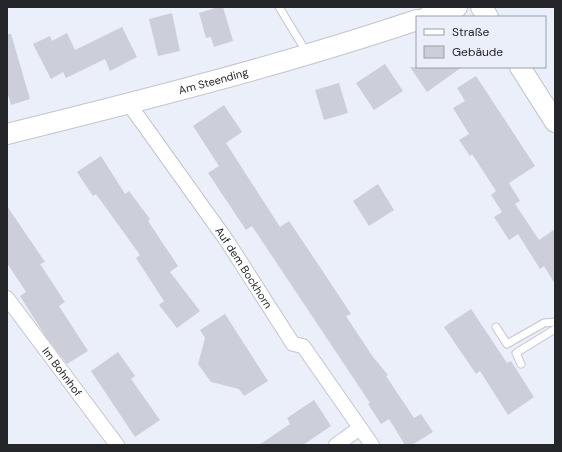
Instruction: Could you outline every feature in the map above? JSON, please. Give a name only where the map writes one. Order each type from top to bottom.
[{"type":"street","points":[[430,16],[457,7]]},
{"type":"street","points":[[481,7],[487,16]]},
{"type":"street","name":"Am Steending","points":[[7,134],[129,104],[416,20]]},
{"type":"street","points":[[521,68],[555,122]]},
{"type":"street","name":"Auf dem Bockhorn","points":[[129,104],[227,241],[293,344],[304,346],[372,445]]},
{"type":"street","name":"Im Bohnhof","points":[[7,298],[117,445]]},
{"type":"street","points":[[336,445],[360,428]]},
{"type":"lane","points":[[279,7],[307,53]]},
{"type":"lane","points":[[496,328],[507,344],[544,323],[555,322]]},
{"type":"lane","points":[[521,364],[516,353],[555,329]]},
{"type":"building","points":[[218,7],[223,7],[233,41],[214,47],[211,37],[206,38],[199,13]]},
{"type":"building","points":[[172,13],[180,51],[158,56],[149,19]]},
{"type":"building","points":[[122,27],[137,57],[110,71],[105,59],[66,78],[63,72],[51,79],[33,44],[50,36],[52,41],[67,33],[75,50]]},
{"type":"building","points":[[7,34],[11,34],[30,99],[11,105],[7,91]]},
{"type":"building","points":[[385,64],[403,91],[374,110],[356,83]]},
{"type":"building","points":[[410,67],[461,68],[427,92]]},
{"type":"building","points":[[476,76],[535,166],[509,183],[520,201],[515,204],[539,240],[555,229],[555,284],[544,266],[540,269],[518,234],[509,240],[494,217],[502,212],[491,195],[496,191],[472,154],[470,156],[459,140],[469,134],[453,108],[465,101],[457,88]]},
{"type":"building","points":[[339,83],[348,113],[324,120],[315,90]]},
{"type":"building","points":[[224,105],[242,132],[226,143],[280,227],[289,221],[351,314],[346,316],[373,357],[388,375],[386,376],[414,418],[421,414],[433,432],[412,445],[405,445],[389,419],[381,424],[368,404],[370,403],[252,226],[246,230],[208,173],[219,166],[193,126]]},
{"type":"building","points":[[101,156],[125,194],[129,191],[150,219],[148,221],[178,266],[170,272],[200,311],[177,328],[159,305],[164,301],[136,258],[140,255],[96,194],[93,196],[77,172]]},
{"type":"building","points":[[378,184],[394,210],[369,226],[353,201]]},
{"type":"building","points":[[7,206],[45,262],[40,264],[65,302],[59,306],[88,351],[67,364],[46,337],[20,296],[26,292],[7,263]]},
{"type":"building","points":[[471,309],[507,363],[511,361],[534,397],[508,415],[480,371],[476,374],[444,327]]},
{"type":"building","points":[[225,314],[268,381],[244,396],[239,389],[211,382],[198,364],[205,338],[200,330]]},
{"type":"building","points":[[118,352],[135,376],[131,379],[160,420],[135,437],[91,371]]},
{"type":"building","points":[[314,400],[331,426],[303,445],[259,445],[290,424],[287,418]]}]
